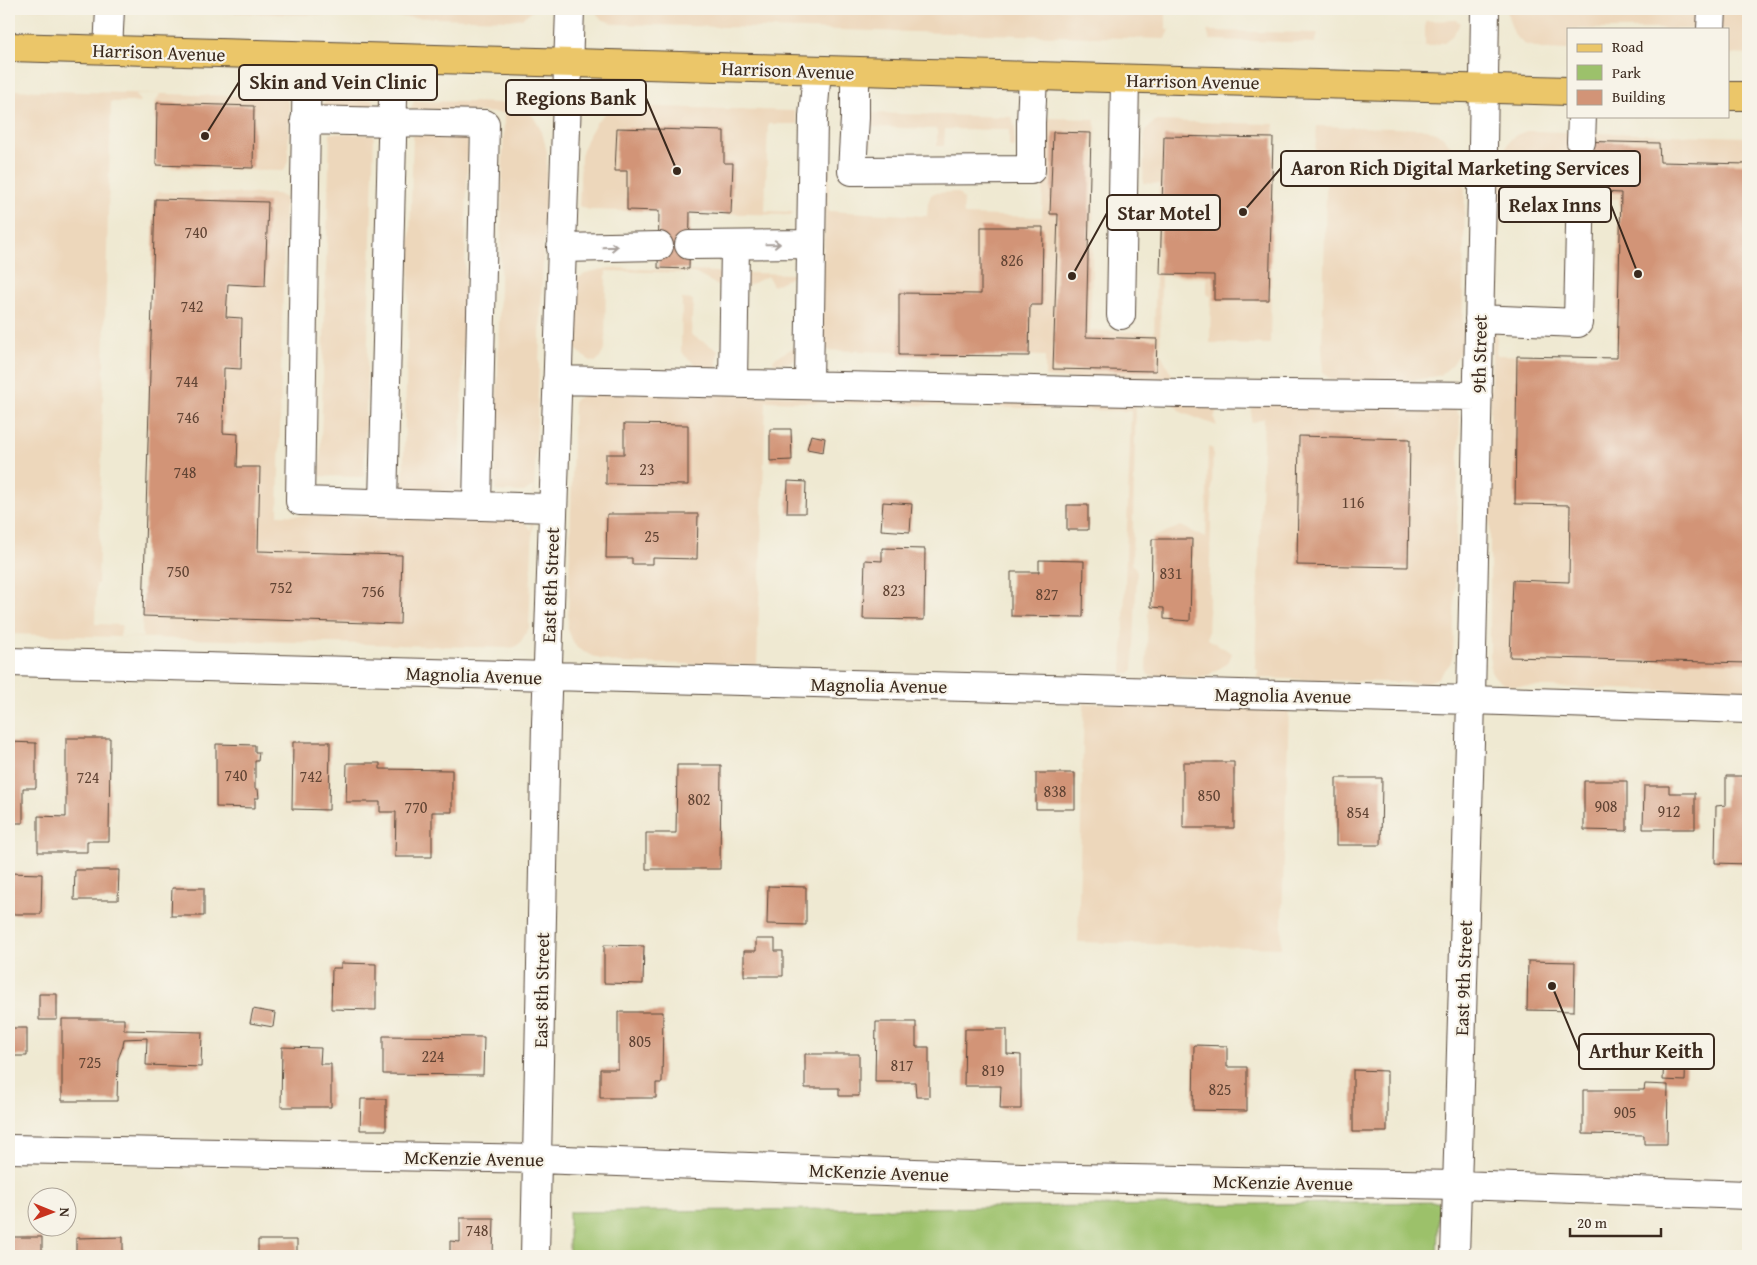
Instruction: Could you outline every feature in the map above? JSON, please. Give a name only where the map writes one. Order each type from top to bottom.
[{"type":"main road","name":"Harrison Avenue","points":[[9,47],[1567,91]]},
{"type":"main road","points":[[1730,96],[1748,96]]},
{"type":"street","points":[[108,50],[110,9]]},
{"type":"street","name":"East 8th Street","points":[[536,1256],[547,676],[570,9]]},
{"type":"street","name":"9th Street","points":[[1471,700],[1485,9]]},
{"type":"street","points":[[1711,28],[1712,9]]},
{"type":"street","points":[[307,56],[300,501],[552,508]]},
{"type":"street","points":[[383,503],[394,59]]},
{"type":"street","points":[[809,385],[813,117],[817,70]]},
{"type":"street","points":[[855,72],[852,170],[1031,170],[1030,123],[1033,76]]},
{"type":"street","points":[[1122,315],[1125,79]]},
{"type":"street","points":[[306,120],[485,124],[477,506]]},
{"type":"street","points":[[1479,319],[1578,322],[1581,179]]},
{"type":"street","points":[[689,245],[811,244]]},
{"type":"street","points":[[732,383],[735,245]]},
{"type":"street","points":[[561,248],[659,246]]},
{"type":"street","points":[[557,380],[1181,393],[1478,396]]},
{"type":"street","name":"Magnolia Avenue","points":[[9,662],[1471,700],[1748,709]]},
{"type":"street","name":"East 9th Street","points":[[1455,1256],[1471,700]]},
{"type":"street","name":"McKenzie Avenue","points":[[9,1149],[538,1159],[1021,1177],[1457,1185],[1748,1196]]},
{"type":"shaded area","points":[[9,9],[535,9],[522,18],[510,20]]},
{"type":"shaded area","points":[[593,9],[1166,9],[1166,29],[1169,29],[1166,39],[615,24],[601,19]]},
{"type":"shaded area","points":[[1507,9],[1748,9],[1748,55],[1730,54],[1730,28],[1567,28],[1567,50],[1541,49],[1524,44],[1515,36]]},
{"type":"shaded area","points":[[1456,20],[1461,23],[1452,36],[1444,42],[1425,46],[1425,21]]},
{"type":"shaded area","points":[[1207,31],[1318,33],[1315,43],[1210,40]]},
{"type":"shaded area","points":[[9,90],[503,103],[518,105],[533,116],[542,132],[547,152],[529,628],[520,643],[515,647],[509,648],[9,634]],"holes":[[[136,94],[160,94],[155,103],[155,168],[284,171],[288,161],[289,106],[286,98],[326,99],[322,107],[377,109],[373,100],[414,101],[410,110],[504,113],[495,491],[524,492],[533,486],[531,530],[523,521],[278,515],[285,198],[278,194],[158,192],[154,198],[143,637],[120,637],[122,625],[95,624],[96,584],[98,584],[111,102],[140,102]]]},
{"type":"shaded area","points":[[626,106],[794,111],[798,124],[768,124],[765,211],[791,212],[793,215],[589,210],[579,206],[581,156],[586,140],[596,123],[605,113]]},
{"type":"shaded area","points":[[869,113],[1012,117],[1015,127],[1014,146],[1012,148],[1009,146],[1009,130],[945,129],[944,146],[937,146],[937,129],[871,127],[871,146],[867,149]]},
{"type":"shaded area","points":[[1048,118],[1094,119],[1096,128],[1090,330],[1154,333],[1159,184],[1143,183],[1145,131],[1155,121],[1274,124],[1270,344],[1210,343],[1211,296],[1207,295],[1207,278],[1161,276],[1160,352],[1178,387],[1045,377],[1045,356],[819,350],[829,122],[831,122],[828,211],[927,216],[931,195],[934,193],[954,192],[958,193],[963,199],[964,215],[1042,217],[1045,127]]},
{"type":"shaded area","points":[[1317,126],[1427,129],[1442,136],[1456,152],[1465,188],[1462,349],[1453,364],[1441,375],[1412,381],[1385,383],[1331,380],[1323,373],[1322,345],[1327,155],[1315,154]]},
{"type":"shaded area","points":[[1527,131],[1748,137],[1748,693],[1514,686],[1504,684],[1491,672],[1490,400],[1499,200],[1502,159],[1510,140],[1516,135]],"holes":[[[1600,143],[1600,198],[1619,199],[1615,357],[1496,355],[1501,201],[1510,215],[1521,214],[1523,206],[1571,208]]]},
{"type":"shaded area","points":[[330,133],[374,135],[364,477],[320,476]]},
{"type":"shaded area","points":[[413,135],[468,136],[460,492],[403,491]]},
{"type":"shaded area","points":[[609,268],[717,272],[721,276],[721,287],[694,273],[606,271],[605,348],[600,358],[595,362],[583,356],[575,348],[578,278],[589,272]]},
{"type":"shaded area","points":[[745,274],[796,275],[773,286],[768,276],[745,287]]},
{"type":"shaded area","points":[[682,299],[693,300],[691,335],[718,350],[717,369],[704,368],[695,364],[681,350]]},
{"type":"shaded area","points":[[795,347],[796,359],[794,361],[774,363],[773,359]]},
{"type":"shaded area","points":[[587,393],[1136,399],[1132,563],[1137,571],[1133,669],[1130,674],[1122,674],[1131,411],[766,401],[757,665],[619,663],[600,659],[584,652],[577,648],[573,642],[568,629],[568,622],[574,400]]},
{"type":"shaded area","points":[[1170,400],[1233,401],[1236,413],[1232,414],[1218,407],[1214,418],[1217,426],[1181,412]]},
{"type":"shaded area","points":[[1260,402],[1455,409],[1457,412],[1460,417],[1453,655],[1450,664],[1438,678],[1429,682],[1418,683],[1257,678],[1258,670],[1255,665],[1264,418],[1252,423],[1251,421],[1252,409]]},
{"type":"shaded area","points":[[1208,447],[1213,449],[1208,639],[1232,653],[1225,665],[1205,677],[1148,675],[1146,669],[1151,538],[1181,526],[1206,538]]},
{"type":"shaded area","points":[[1084,703],[1289,709],[1281,948],[1078,942]]},
{"type":"green space","points":[[1439,1202],[1437,1256],[569,1256],[569,1212]]},
{"type":"building","points":[[610,9],[678,9],[677,13],[610,12]]},
{"type":"building","points":[[887,9],[887,13],[788,10]]},
{"type":"building","points":[[1566,9],[1675,9],[1675,12],[1566,11]]},
{"type":"building","points":[[157,103],[254,106],[253,168],[156,165]]},
{"type":"building","points":[[617,128],[724,131],[724,163],[733,163],[731,214],[690,212],[689,269],[658,268],[659,211],[627,210],[627,171],[615,171]]},
{"type":"building","points":[[1053,132],[1091,133],[1086,337],[1157,339],[1156,371],[1053,369],[1058,214],[1050,214]]},
{"type":"building","points":[[1164,136],[1273,138],[1269,300],[1214,300],[1214,275],[1160,274]]},
{"type":"building","points":[[1570,141],[1659,143],[1660,162],[1748,164],[1748,663],[1510,657],[1513,580],[1569,582],[1570,505],[1515,504],[1517,356],[1617,358],[1621,193],[1602,192],[1602,180],[1569,179]]},
{"type":"building","points":[[155,199],[268,202],[265,286],[228,284],[226,317],[242,318],[241,369],[224,368],[223,433],[238,434],[237,467],[260,467],[258,551],[402,555],[400,624],[143,616]]},
{"type":"building","points":[[981,227],[1043,227],[1042,305],[1030,305],[1029,356],[899,355],[899,293],[981,294]]},
{"type":"building","points":[[624,424],[688,425],[688,485],[606,484],[606,454],[624,454]]},
{"type":"building","points":[[770,429],[791,429],[792,460],[770,461]]},
{"type":"building","points":[[811,435],[825,438],[823,452],[807,449]]},
{"type":"building","points":[[1299,436],[1410,439],[1408,567],[1297,565]]},
{"type":"building","points":[[788,481],[806,482],[805,513],[787,513]]},
{"type":"building","points":[[883,502],[912,504],[910,532],[881,530]]},
{"type":"building","points":[[1067,505],[1088,505],[1088,530],[1067,530]]},
{"type":"building","points":[[607,514],[698,514],[697,559],[653,558],[653,564],[632,564],[632,558],[606,558]]},
{"type":"building","points":[[1152,539],[1192,539],[1190,621],[1164,619],[1164,608],[1151,607]]},
{"type":"building","points":[[882,548],[925,549],[924,620],[863,619],[865,560],[882,561]]},
{"type":"building","points":[[1039,560],[1084,561],[1083,617],[1011,616],[1011,572],[1039,572]]},
{"type":"building","points":[[66,738],[110,738],[109,841],[87,841],[87,852],[38,852],[38,816],[66,817]]},
{"type":"building","points":[[9,742],[36,743],[36,788],[23,788],[23,823],[9,823]]},
{"type":"building","points":[[293,742],[330,742],[329,810],[292,809]]},
{"type":"building","points":[[216,744],[255,745],[255,752],[259,752],[258,761],[255,761],[255,789],[258,789],[259,798],[255,798],[255,808],[216,807]]},
{"type":"building","points":[[1183,762],[1234,762],[1234,828],[1183,828]]},
{"type":"building","points":[[347,763],[380,763],[380,769],[452,770],[452,812],[432,812],[432,857],[395,857],[396,812],[380,812],[380,802],[346,802]]},
{"type":"building","points":[[677,765],[721,765],[720,869],[646,869],[646,833],[676,833]]},
{"type":"building","points":[[1036,773],[1075,773],[1075,809],[1036,809]]},
{"type":"building","points":[[1726,776],[1748,776],[1748,864],[1715,863],[1716,806],[1726,805]]},
{"type":"building","points":[[1336,778],[1382,778],[1381,845],[1336,845]]},
{"type":"building","points":[[1584,781],[1627,781],[1627,831],[1584,830]]},
{"type":"building","points":[[1644,786],[1669,786],[1669,793],[1695,793],[1695,829],[1643,829]]},
{"type":"building","points":[[75,870],[119,870],[118,900],[74,900]]},
{"type":"building","points":[[9,873],[42,874],[41,914],[9,914]]},
{"type":"building","points":[[768,886],[806,887],[806,925],[767,924]]},
{"type":"building","points":[[172,888],[204,888],[204,916],[171,916]]},
{"type":"building","points":[[756,939],[775,939],[775,951],[783,951],[783,976],[744,976],[744,951],[756,951]]},
{"type":"building","points":[[604,945],[644,946],[643,984],[604,983]]},
{"type":"building","points":[[1528,961],[1575,962],[1574,1011],[1527,1010]]},
{"type":"building","points":[[341,963],[376,964],[376,1010],[331,1009],[332,968],[341,968]]},
{"type":"building","points":[[39,994],[57,994],[57,1020],[39,1020]]},
{"type":"building","points":[[253,1009],[275,1013],[273,1027],[250,1023]]},
{"type":"building","points":[[618,1012],[663,1012],[662,1083],[656,1083],[656,1098],[600,1098],[600,1069],[618,1069]]},
{"type":"building","points":[[62,1019],[124,1019],[124,1030],[202,1032],[201,1067],[146,1065],[147,1038],[124,1039],[118,1059],[117,1101],[62,1101]]},
{"type":"building","points":[[876,1022],[916,1022],[916,1047],[929,1047],[929,1097],[916,1097],[915,1082],[875,1082]]},
{"type":"building","points":[[9,1028],[27,1028],[27,1056],[11,1056],[10,1075],[9,1075]]},
{"type":"building","points":[[965,1029],[1007,1029],[1007,1054],[1021,1055],[1021,1109],[1000,1109],[1001,1086],[964,1086]]},
{"type":"building","points":[[383,1036],[484,1037],[483,1075],[383,1074]]},
{"type":"building","points":[[1194,1045],[1227,1046],[1227,1067],[1247,1067],[1247,1111],[1193,1110]]},
{"type":"building","points":[[282,1047],[321,1048],[320,1064],[331,1064],[331,1107],[281,1107]]},
{"type":"building","points":[[1664,1050],[1686,1050],[1685,1081],[1663,1080]]},
{"type":"building","points":[[805,1054],[859,1054],[859,1096],[839,1096],[839,1088],[805,1088]]},
{"type":"building","points":[[1353,1070],[1387,1071],[1387,1132],[1353,1132]]},
{"type":"building","points":[[1645,1084],[1668,1085],[1667,1144],[1644,1144],[1644,1135],[1583,1134],[1583,1090],[1644,1090]]},
{"type":"building","points":[[361,1099],[386,1099],[386,1130],[360,1130]]},
{"type":"building","points":[[460,1218],[494,1218],[493,1256],[450,1256],[450,1241],[460,1242]]},
{"type":"building","points":[[9,1237],[42,1238],[42,1256],[9,1256]]},
{"type":"building","points":[[123,1237],[123,1256],[76,1256],[76,1238]]},
{"type":"building","points":[[258,1240],[297,1240],[297,1256],[258,1256]]},
{"type":"tunnel","points":[[1581,142],[1581,179]]},
{"type":"place","name":"Skin and Vein Clinic","points":[[205,136]]},
{"type":"place","name":"Regions Bank","points":[[677,171]]},
{"type":"place","name":"Aaron Rich Digital Marketing Services","points":[[1243,212]]},
{"type":"place","name":"Relax Inns","points":[[1638,274]]},
{"type":"place","name":"Star Motel","points":[[1072,276]]},
{"type":"place","name":"Arthur Keith","points":[[1552,986]]}]
